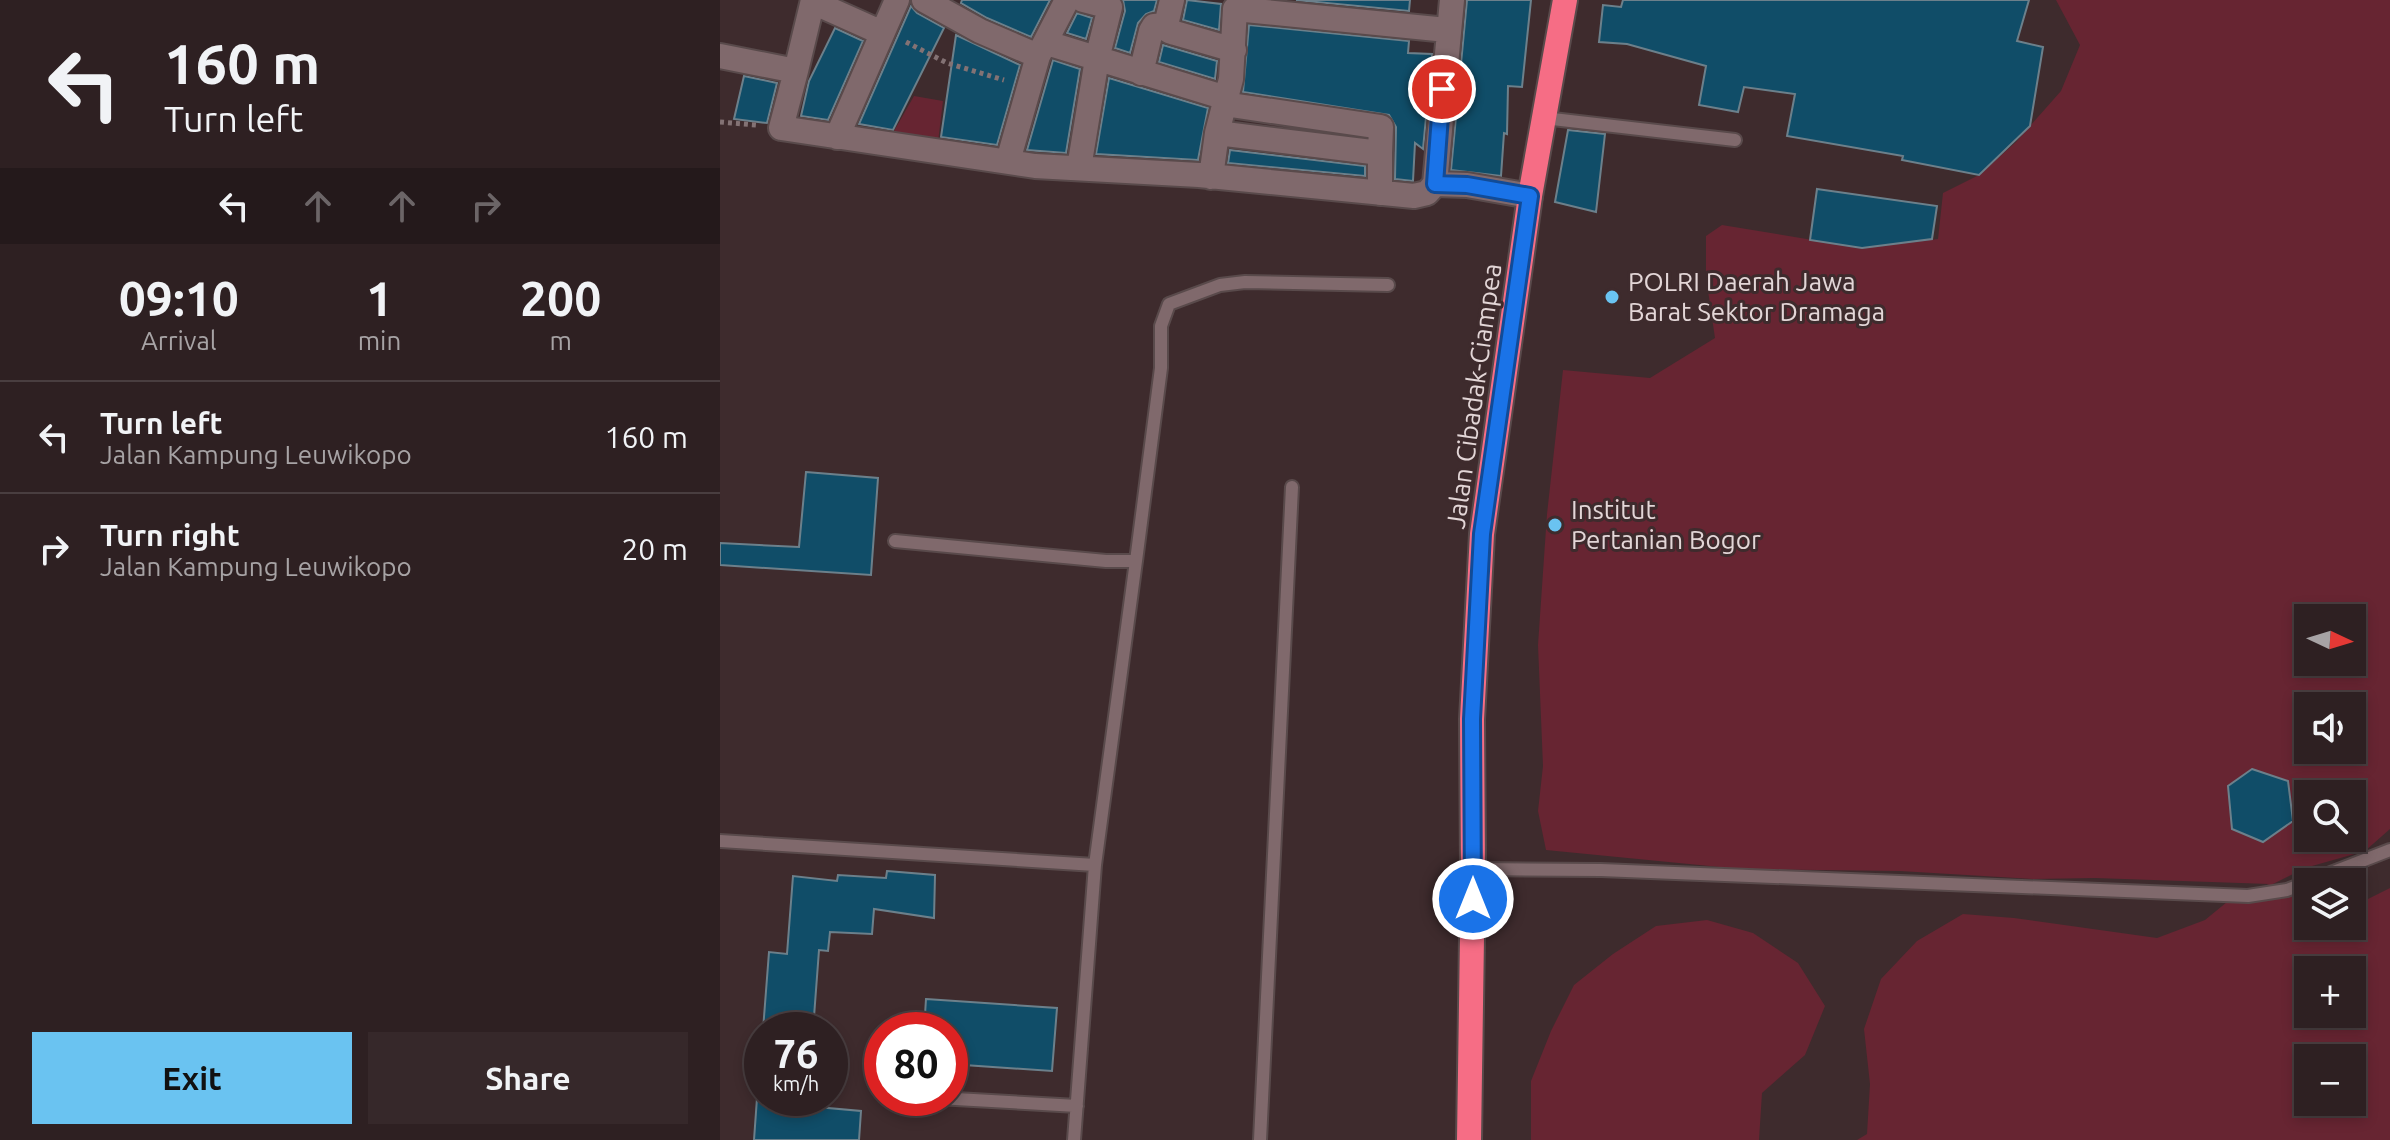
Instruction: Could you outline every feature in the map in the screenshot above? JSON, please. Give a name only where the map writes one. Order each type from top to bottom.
[{"type":"highway","name":"Jalan Cibadak-Ciampea","points":[[1469,1140],[1472,719],[1482,534],[1530,196],[1565,0]]},
{"type":"street","points":[[837,137],[877,30],[897,0]]},
{"type":"street","points":[[924,0],[980,31],[1042,50],[1097,59],[1225,101],[1381,127],[1380,193]]},
{"type":"street","points":[[1008,161],[1042,50],[1082,0],[1110,7],[1097,59],[1079,168]]},
{"type":"street","points":[[1172,0],[1166,25],[1169,31],[1234,50]]},
{"type":"street","points":[[877,30],[813,1],[781,128],[1008,161],[1414,196],[1427,193],[1435,184],[1452,0]]},
{"type":"street","points":[[1211,177],[1234,50],[1235,9],[1245,5],[1293,17],[1447,30]]},
{"type":"street","points":[[1141,73],[1151,31],[1158,24],[1166,25]]},
{"type":"street","points":[[720,56],[796,71]]},
{"type":"street","points":[[1217,133],[1380,153]]},
{"type":"street","points":[[1435,184],[1467,185],[1530,196]]},
{"type":"lane","points":[[1544,118],[1735,140]]},
{"type":"lane","points":[[1074,1140],[1095,865],[1161,368],[1161,326],[1169,304],[1220,285],[1245,282],[1388,285]]},
{"type":"lane","points":[[1260,1140],[1292,487]]},
{"type":"lane","points":[[895,541],[1106,561],[1136,561]]},
{"type":"lane","points":[[720,841],[1095,865]]},
{"type":"lane","points":[[1473,869],[1601,870],[2248,896],[2287,890],[2390,850]]},
{"type":"lane","points":[[968,1100],[1077,1106]]},
{"type":"path","points":[[877,30],[947,63],[979,70],[1029,88]]},
{"type":"path","points":[[720,122],[781,128]]},
{"type":"shaded area","points":[[2056,0],[2390,0],[2390,829],[2366,850],[2366,780],[2294,780],[2294,852],[2361,852],[2305,868],[2294,868],[2294,874],[2273,884],[2294,885],[2294,940],[2366,940],[2366,900],[2390,888],[2390,1140],[1857,1140],[1867,1134],[1870,1084],[1864,1029],[1881,979],[1917,941],[1963,914],[2157,938],[2205,920],[2227,902],[2269,884],[2033,879],[1900,871],[1740,869],[1546,850],[1538,811],[1543,766],[1538,645],[1547,514],[1563,370],[1650,378],[1715,338],[1706,277],[1706,236],[1722,225],[1861,248],[1938,239],[1943,193],[1979,175],[2016,142],[2061,91],[2080,45]]},
{"type":"shaded area","points":[[914,96],[943,101],[938,142],[890,138]]},
{"type":"shaded area","points":[[1707,920],[1753,933],[1798,963],[1825,1006],[1805,1055],[1762,1093],[1759,1140],[1531,1140],[1531,1081],[1574,985],[1656,926]]},
{"type":"building","points":[[962,0],[1050,0],[1031,37],[987,18],[961,3]]},
{"type":"building","points":[[1123,0],[1157,0],[1154,11],[1138,23],[1130,53],[1115,48],[1125,11]]},
{"type":"building","points":[[1187,0],[1221,4],[1219,30],[1183,20]]},
{"type":"building","points":[[1296,0],[1410,0],[1409,11]]},
{"type":"building","points":[[1467,0],[1531,0],[1522,87],[1508,86],[1507,134],[1504,133],[1501,176],[1451,170]]},
{"type":"building","points":[[1623,0],[2029,0],[2017,41],[2043,47],[2030,126],[1979,175],[1902,160],[1903,156],[1787,136],[1795,94],[1744,87],[1738,112],[1699,105],[1706,66],[1627,44],[1599,42],[1603,5],[1621,7]]},
{"type":"building","points":[[911,6],[917,13],[944,28],[893,130],[859,124]]},
{"type":"building","points":[[1077,13],[1092,18],[1086,39],[1067,33]]},
{"type":"building","points":[[1249,25],[1409,41],[1408,53],[1432,54],[1423,149],[1415,143],[1413,181],[1395,179],[1396,127],[1389,115],[1243,92]]},
{"type":"building","points":[[835,28],[863,41],[828,120],[801,116],[809,81]]},
{"type":"building","points":[[956,35],[1020,65],[997,145],[941,137]]},
{"type":"building","points":[[1163,45],[1217,61],[1215,79],[1159,62]]},
{"type":"building","points":[[1053,60],[1080,69],[1066,153],[1027,150]]},
{"type":"building","points":[[744,76],[777,83],[767,123],[734,119]]},
{"type":"building","points":[[1109,78],[1208,108],[1198,160],[1096,154]]},
{"type":"building","points":[[1568,130],[1605,134],[1596,212],[1555,202]]},
{"type":"building","points":[[1230,150],[1365,166],[1365,176],[1228,163]]},
{"type":"building","points":[[1817,189],[1937,206],[1932,239],[1862,248],[1810,240]]},
{"type":"building","points":[[806,472],[878,478],[871,575],[720,565],[720,543],[799,547]]},
{"type":"building","points":[[2252,769],[2288,781],[2293,821],[2263,842],[2232,829],[2228,786]]},
{"type":"building","points":[[887,871],[935,875],[934,918],[874,909],[872,934],[830,932],[828,951],[819,950],[814,1012],[764,1012],[769,952],[787,954],[793,876],[837,881],[838,875],[886,878]]},
{"type":"building","points":[[926,999],[1057,1008],[1052,1071],[968,1065],[968,1012],[925,1012]]},
{"type":"building","points":[[848,1110],[861,1111],[859,1140],[754,1140],[756,1116],[848,1116]]},
{"type":"place","name":"POLRI Daerah Jawa Barat Sektor Dramaga","points":[[1612,297]]},
{"type":"place","name":"Institut Pertanian Bogor","points":[[1555,525]]},
{"type":"route","points":[[1442,89],[1435,184],[1492,188],[1530,196],[1482,534],[1472,719],[1473,899]]}]
